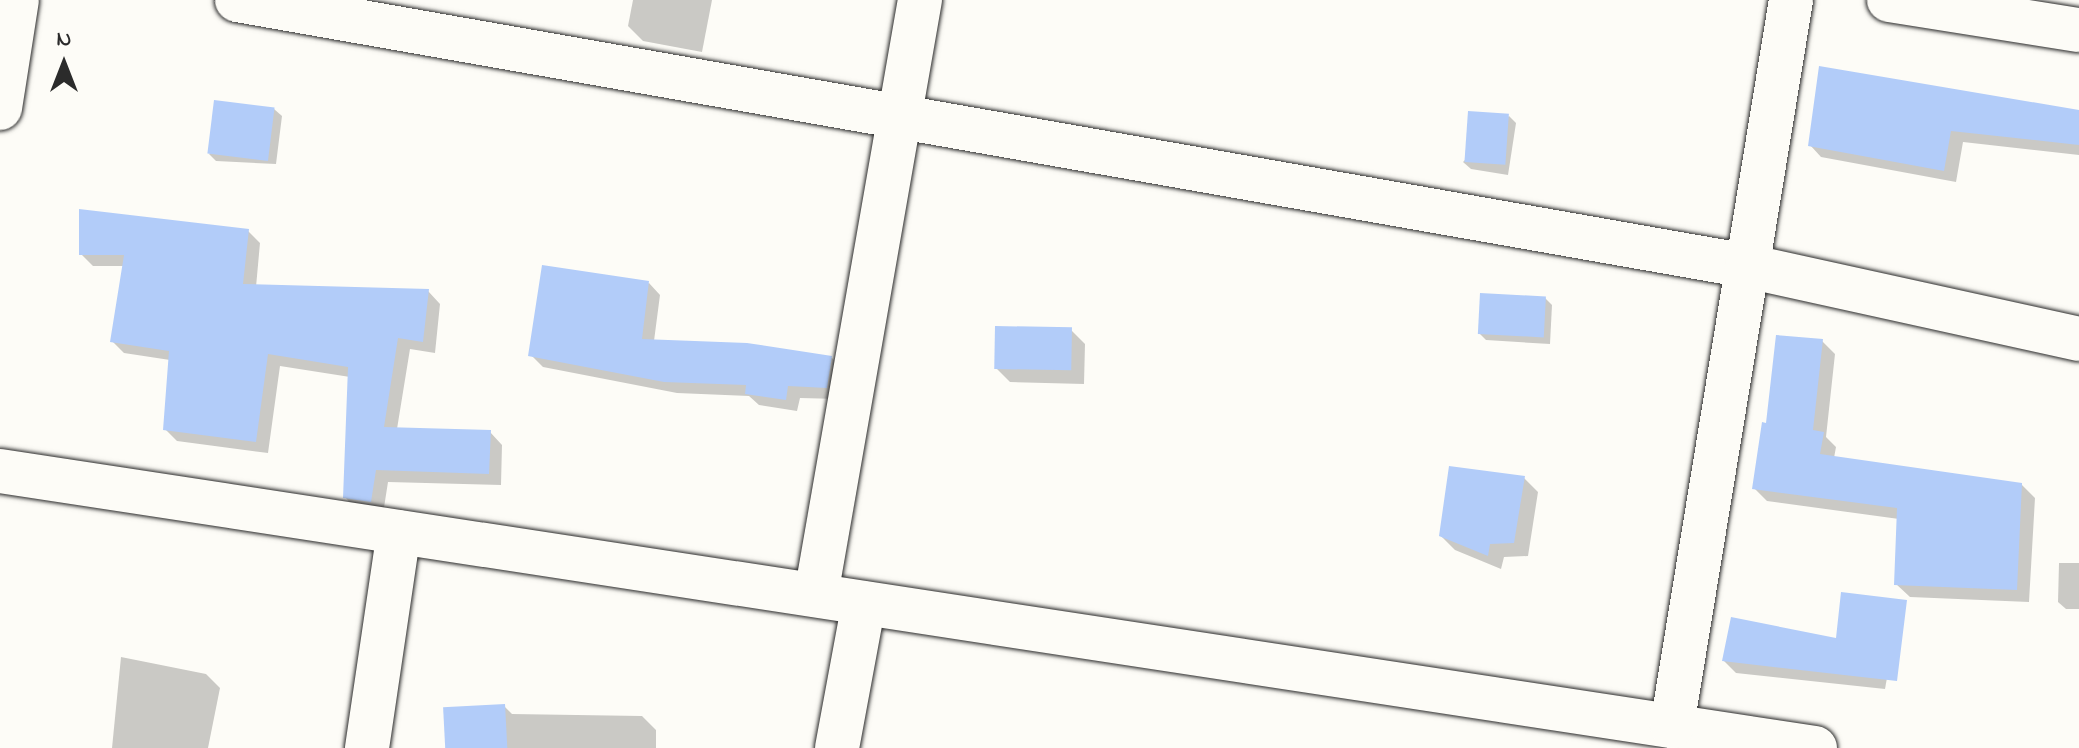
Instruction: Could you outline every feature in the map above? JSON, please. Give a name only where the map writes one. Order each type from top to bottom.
[{"type":"street","points":[[0,108],[17,0]]},
{"type":"street","points":[[237,0],[1747,266],[2079,339]]},
{"type":"street","points":[[816,595],[920,0]]},
{"type":"street","points":[[1672,726],[1791,0]]},
{"type":"street","points":[[1889,0],[2079,30]]},
{"type":"street","points":[[0,471],[1672,726],[1738,742],[1815,748]]},
{"type":"street","points":[[367,748],[399,532]]},
{"type":"street","points":[[837,748],[864,603]]},
{"type":"building","points":[[1819,66],[2079,110],[2079,145],[1951,131],[1944,171],[1808,146]]},
{"type":"building","points":[[214,100],[275,107],[268,161],[207,154]]},
{"type":"building","points":[[1468,111],[1509,114],[1505,165],[1464,162]]},
{"type":"building","points":[[79,209],[249,229],[243,284],[429,289],[423,342],[398,338],[384,427],[491,430],[489,474],[376,470],[371,502],[343,498],[348,367],[268,354],[256,442],[163,430],[169,351],[110,342],[124,255],[79,255]]},
{"type":"building","points":[[542,265],[649,281],[642,339],[747,343],[832,356],[827,388],[788,386],[786,400],[745,394],[746,385],[664,382],[528,356]]},
{"type":"building","points":[[1480,293],[1546,296],[1544,337],[1478,334]]},
{"type":"building","points":[[995,326],[1072,327],[1071,370],[994,369]]},
{"type":"building","points":[[1776,335],[1823,339],[1813,430],[1824,432],[1820,454],[2022,483],[2017,590],[1894,585],[1897,508],[1752,489],[1762,422],[1766,423]]},
{"type":"building","points":[[1449,466],[1525,476],[1514,543],[1490,544],[1488,556],[1439,536]]},
{"type":"building","points":[[1841,592],[1907,600],[1897,681],[1722,661],[1731,617],[1836,638]]},
{"type":"building","points":[[505,704],[507,748],[445,748],[443,707]]}]
